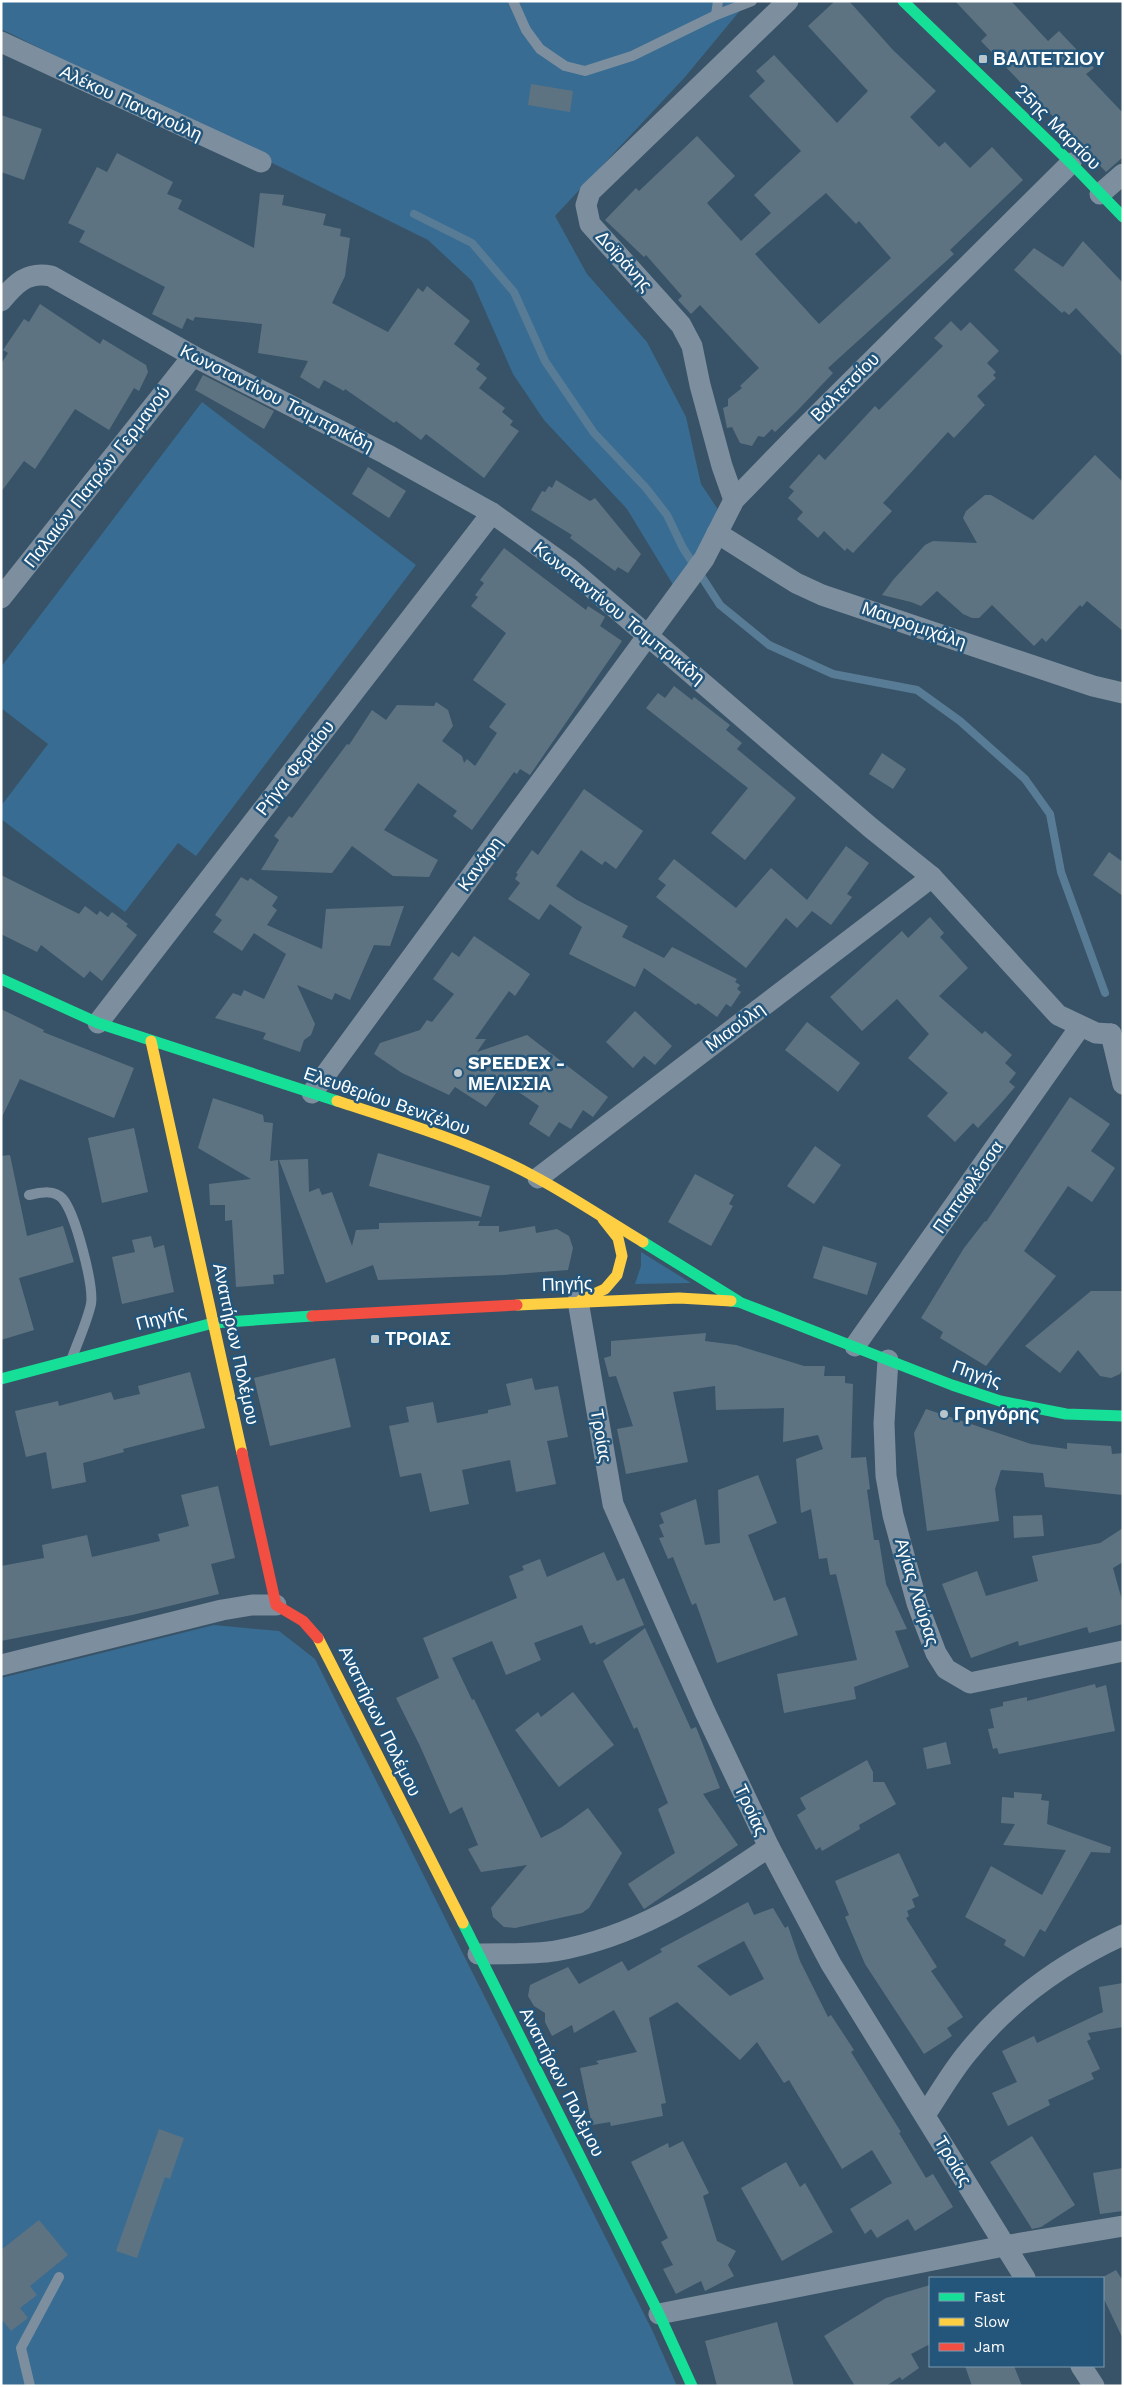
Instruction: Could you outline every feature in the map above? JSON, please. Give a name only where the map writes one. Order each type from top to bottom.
[{"type":"main road","name":"25ης Μαρτίου","points":[[903,1],[1071,163],[1123,217]]},
{"type":"main road","name":"Ελευθερίου Βενιζέλου","points":[[1,979],[98,1023],[414,1126],[478,1151],[538,1178],[739,1302]]},
{"type":"main road","name":"Αναπήρων Πολέμου","points":[[151,1041],[276,1605],[293,1612],[306,1622],[323,1645],[659,2314],[692,2386]]},
{"type":"main road","points":[[578,1301],[605,1289],[617,1275],[622,1256],[618,1238],[602,1217]]},
{"type":"main road","name":"Πηγής","points":[[1,1379],[213,1323],[392,1310],[679,1298],[739,1302],[1000,1401],[1066,1414],[1123,1416]]},
{"type":"street","name":"Δοϊράνης","points":[[734,500],[722,466],[700,385],[692,346],[681,325],[590,224],[586,204],[590,192],[788,1]]},
{"type":"street","name":"Αλέκου Παναγούλη","points":[[1,42],[261,162]]},
{"type":"street","name":"Βαλτετσίου","points":[[648,635],[704,559],[734,500],[1071,163]]},
{"type":"street","points":[[1100,194],[1123,174]]},
{"type":"street","name":"Κωνσταντίνου Τσιμπρικίδη","points":[[1,302],[15,284],[30,275],[51,276],[193,356],[386,454],[492,513],[569,568],[871,828],[932,876],[1058,1015],[1096,1034],[1117,1028]]},
{"type":"street","name":"Παλαιών Πατρών Γερμανού","points":[[1,598],[193,356]]},
{"type":"street","name":"Ρήγα Φεραίου","points":[[98,1023],[492,513]]},
{"type":"street","name":"Μαυρομιχάλη","points":[[717,533],[796,582],[822,595],[1093,686],[1123,693]]},
{"type":"street","name":"Κανάρη","points":[[312,1094],[648,635]]},
{"type":"street","name":"Μιαούλη","points":[[538,1178],[932,876]]},
{"type":"street","name":"Παπαφλέσσα","points":[[856,1346],[1080,1027]]},
{"type":"street","points":[[1117,1028],[1123,1084]]},
{"type":"street","name":"Τροίας","points":[[578,1301],[613,1504],[705,1712],[769,1847],[831,1964],[1024,2277]]},
{"type":"street","name":"Αγίας Λαύρας","points":[[888,1360],[884,1423],[886,1476],[893,1515],[917,1602],[936,1653],[946,1669],[970,1683],[1123,1651]]},
{"type":"street","points":[[1,1665],[222,1610],[252,1605],[276,1605]]},
{"type":"street","points":[[478,1954],[553,1951],[604,1939],[644,1925],[705,1890],[769,1847]]},
{"type":"street","points":[[925,2115],[967,2053],[993,2022],[1028,1992],[1062,1967],[1123,1935]]},
{"type":"street","points":[[659,2314],[1004,2246],[1123,2226]]},
{"type":"street","points":[[1083,2367],[1094,2386]]},
{"type":"lane","points":[[513,1],[526,30],[540,49],[566,66],[585,71],[632,56],[716,15],[752,1]]},
{"type":"lane","points":[[716,15],[718,1]]},
{"type":"lane","points":[[29,1195],[51,1192],[61,1197],[71,1214],[89,1276],[91,1303],[72,1359]]},
{"type":"lane","points":[[30,2386],[21,2348],[59,2277]]},
{"type":"shaded area","points":[[1,1],[748,1],[685,77],[555,216],[587,274],[647,342],[686,417],[701,484],[719,511],[700,553],[675,588],[627,509],[544,420],[513,374],[472,281],[428,240],[1,29]]},
{"type":"shaded area","points":[[202,402],[416,565],[196,856],[178,843],[125,912],[1,819],[1,806],[48,744],[1,708],[1,667]]},
{"type":"shaded area","points":[[641,1252],[691,1283],[635,1284],[641,1266]]},
{"type":"shaded area","points":[[214,1625],[279,1631],[315,1659],[653,2332],[677,2386],[1,2386],[1,1678]]},
{"type":"building","points":[[835,1],[849,1],[893,50],[936,91],[910,117],[939,147],[945,142],[970,168],[992,147],[1023,180],[950,250],[954,254],[828,368],[833,373],[797,411],[775,432],[772,429],[764,437],[758,436],[752,446],[740,443],[732,427],[727,428],[723,408],[728,406],[728,399],[742,388],[740,386],[759,368],[700,305],[691,314],[678,300],[682,296],[646,255],[644,257],[605,220],[636,188],[639,191],[697,136],[735,176],[707,203],[741,241],[771,213],[754,195],[801,151],[749,96],[765,81],[756,71],[774,55],[837,123],[868,91],[808,26]],"holes":[[[826,193],[856,224],[859,221],[891,258],[819,324],[755,254]]]},
{"type":"building","points":[[955,1],[1011,1],[1048,41],[1059,31],[1094,68],[1086,74],[1123,113],[1123,157],[1106,172],[981,41],[987,35]]},
{"type":"building","points":[[531,84],[573,91],[570,112],[528,105]]},
{"type":"building","points":[[1,115],[42,129],[24,180],[1,172]]},
{"type":"building","points":[[117,153],[173,182],[167,194],[182,200],[178,209],[254,248],[260,193],[284,195],[282,205],[326,214],[323,225],[341,229],[340,236],[350,238],[345,276],[332,303],[388,332],[418,288],[423,292],[427,286],[470,321],[454,344],[480,364],[476,369],[487,378],[479,388],[505,408],[502,412],[513,421],[510,425],[519,431],[484,478],[426,434],[421,440],[396,421],[394,423],[345,389],[344,391],[324,380],[319,389],[300,377],[308,361],[258,353],[262,324],[195,317],[193,321],[187,318],[182,329],[152,314],[165,287],[79,242],[85,231],[68,223],[97,167],[107,172]]},
{"type":"building","points":[[1083,241],[1123,283],[1123,357],[1076,308],[1069,315],[1064,311],[1062,313],[1014,270],[1034,248],[1063,267]]},
{"type":"building","points":[[40,304],[100,344],[103,339],[146,365],[148,372],[139,391],[134,388],[109,430],[75,409],[35,469],[24,461],[1,492],[1,364],[8,353],[3,350],[24,319],[29,322]]},
{"type":"building","points":[[951,321],[961,331],[970,322],[999,351],[987,363],[996,372],[993,375],[996,378],[977,396],[985,405],[954,438],[948,432],[883,503],[892,511],[853,553],[847,548],[845,551],[824,531],[818,538],[797,519],[803,512],[788,498],[794,491],[789,487],[819,454],[825,460],[875,406],[879,410],[943,346],[934,338]]},
{"type":"building","points":[[203,375],[274,411],[264,429],[195,390]]},
{"type":"building","points":[[1095,455],[1123,482],[1123,631],[1087,601],[1082,607],[1080,605],[1046,642],[1042,638],[1034,646],[992,605],[979,618],[972,618],[963,614],[937,591],[921,606],[882,595],[925,545],[933,541],[977,543],[963,518],[966,511],[985,495],[991,495],[1033,520]]},
{"type":"building","points":[[368,467],[406,491],[389,518],[352,494]]},
{"type":"building","points":[[556,480],[590,501],[595,498],[641,554],[628,573],[618,567],[615,571],[570,538],[572,535],[531,510],[542,491],[545,492],[549,486],[552,488]]},
{"type":"building","points":[[504,548],[586,610],[588,606],[605,617],[600,626],[622,641],[530,775],[520,769],[517,774],[514,772],[472,830],[453,816],[457,811],[418,783],[384,830],[438,860],[429,877],[393,876],[352,846],[332,873],[261,870],[279,840],[274,836],[289,816],[292,818],[347,744],[349,745],[372,710],[386,720],[397,705],[434,706],[436,702],[448,710],[453,726],[442,741],[462,756],[464,763],[467,759],[475,766],[497,733],[489,727],[506,704],[473,680],[506,633],[471,606],[478,597],[475,595],[484,583],[480,580]]},
{"type":"building","points":[[674,686],[692,700],[694,697],[730,725],[726,730],[742,743],[737,749],[796,798],[745,860],[711,833],[748,788],[646,708],[658,693],[665,698]]},
{"type":"building","points":[[882,753],[906,769],[893,789],[869,774]]},
{"type":"building","points":[[584,789],[643,831],[616,869],[605,861],[602,865],[581,850],[556,886],[577,900],[628,926],[622,937],[664,958],[672,947],[737,979],[735,982],[740,985],[737,989],[741,992],[731,1007],[726,1004],[717,1017],[698,1003],[696,1005],[644,968],[635,987],[569,954],[582,927],[550,904],[539,920],[508,899],[520,883],[515,879],[518,874],[516,873],[532,850],[538,855]]},
{"type":"building","points":[[846,846],[869,863],[847,894],[852,897],[831,925],[812,911],[797,928],[786,918],[746,968],[656,897],[666,885],[658,879],[674,859],[736,908],[771,868],[807,900]]},
{"type":"building","points":[[1109,852],[1123,862],[1123,896],[1093,875]]},
{"type":"building","points":[[1,875],[79,914],[85,906],[97,915],[100,911],[108,917],[112,912],[128,924],[126,926],[137,935],[102,981],[90,971],[84,978],[41,945],[37,952],[1,934]]},
{"type":"building","points":[[241,877],[248,881],[250,878],[278,897],[272,906],[277,910],[267,925],[322,949],[326,909],[404,906],[390,946],[374,945],[350,1000],[335,993],[332,1000],[297,985],[315,1024],[311,1035],[304,1040],[300,1052],[263,1039],[266,1033],[215,1018],[233,993],[241,996],[244,990],[264,999],[286,954],[254,933],[242,951],[213,932],[222,920],[215,915]]},
{"type":"building","points":[[930,917],[944,933],[940,937],[968,968],[939,996],[982,1034],[985,1031],[1012,1055],[1005,1063],[1016,1073],[1009,1082],[1015,1087],[1002,1102],[978,1128],[973,1123],[955,1142],[927,1116],[948,1093],[908,1058],[929,1034],[897,999],[862,1031],[830,997],[902,931],[908,938]]},
{"type":"building","points":[[474,936],[530,974],[515,996],[509,991],[475,1039],[486,1039],[477,1052],[527,1035],[608,1097],[593,1117],[583,1110],[571,1129],[559,1122],[549,1137],[529,1124],[539,1106],[504,1082],[486,1107],[455,1087],[449,1095],[402,1073],[374,1054],[380,1043],[420,1030],[427,1020],[432,1022],[454,994],[433,979],[452,952],[459,957]]},
{"type":"building","points":[[1,1009],[44,1030],[43,1032],[134,1068],[114,1118],[20,1079],[1,1119]]},
{"type":"building","points":[[635,1011],[672,1046],[655,1065],[644,1056],[633,1068],[606,1042]]},
{"type":"building","points":[[807,1022],[860,1063],[838,1092],[785,1050]]},
{"type":"building","points":[[1070,1097],[1110,1124],[1091,1151],[1115,1168],[1092,1202],[1068,1186],[1024,1251],[1056,1276],[986,1366],[940,1338],[943,1332],[921,1318],[964,1248],[986,1222]]},
{"type":"building","points":[[213,1098],[263,1115],[264,1122],[273,1123],[270,1161],[278,1160],[284,1274],[273,1275],[274,1284],[236,1287],[232,1220],[225,1221],[225,1205],[210,1205],[209,1184],[251,1179],[198,1148]]},
{"type":"building","points":[[134,1128],[148,1192],[102,1203],[88,1138]]},
{"type":"building","points":[[815,1146],[841,1165],[814,1204],[787,1186]]},
{"type":"building","points":[[378,1153],[490,1186],[481,1217],[369,1186]]},
{"type":"building","points":[[10,1155],[27,1236],[63,1226],[74,1262],[19,1278],[34,1330],[1,1340],[1,1156]]},
{"type":"building","points":[[308,1159],[309,1192],[319,1188],[322,1195],[332,1192],[352,1246],[356,1230],[379,1229],[379,1223],[480,1221],[478,1226],[499,1226],[499,1232],[535,1226],[536,1233],[557,1229],[569,1236],[573,1248],[568,1270],[503,1275],[378,1280],[373,1265],[326,1283],[279,1160]]},
{"type":"building","points":[[695,1174],[734,1195],[729,1204],[733,1206],[711,1246],[668,1222]]},
{"type":"building","points":[[151,1236],[154,1248],[164,1245],[174,1292],[122,1304],[112,1257],[135,1252],[132,1240]]},
{"type":"building","points":[[823,1246],[877,1263],[867,1295],[813,1278]]},
{"type":"building","points":[[1091,1291],[1123,1291],[1123,1368],[1120,1374],[1111,1378],[1100,1376],[1078,1350],[1060,1373],[1025,1346]]},
{"type":"building","points":[[706,1333],[705,1341],[736,1345],[804,1366],[825,1366],[824,1376],[845,1376],[845,1383],[853,1384],[851,1458],[866,1457],[870,1489],[867,1490],[874,1540],[879,1540],[886,1584],[907,1629],[895,1631],[909,1667],[854,1687],[856,1699],[784,1713],[777,1674],[857,1660],[836,1574],[830,1575],[827,1558],[819,1559],[811,1509],[801,1513],[796,1459],[823,1449],[818,1435],[783,1442],[784,1408],[716,1410],[715,1386],[673,1392],[688,1462],[626,1474],[617,1429],[633,1426],[616,1376],[609,1377],[604,1358],[611,1356],[611,1341]]},
{"type":"building","points":[[335,1358],[351,1427],[270,1446],[254,1378]]},
{"type":"building","points":[[190,1372],[205,1428],[123,1449],[124,1452],[83,1463],[86,1482],[52,1489],[46,1452],[26,1457],[15,1411],[58,1401],[59,1406],[111,1392],[114,1400],[140,1394],[138,1386]]},
{"type":"building","points":[[532,1378],[535,1390],[558,1386],[568,1437],[547,1441],[556,1484],[516,1492],[510,1460],[462,1470],[469,1504],[430,1512],[421,1473],[400,1477],[389,1426],[409,1422],[406,1407],[433,1402],[437,1423],[488,1413],[488,1410],[511,1405],[506,1384]]},
{"type":"building","points":[[926,1409],[1031,1444],[1067,1449],[1067,1443],[1111,1446],[1112,1454],[1123,1453],[1123,1495],[1045,1487],[1043,1473],[1001,1470],[995,1489],[999,1521],[927,1531],[914,1433]]},
{"type":"building","points":[[758,1475],[777,1523],[748,1535],[774,1601],[785,1597],[798,1635],[717,1663],[696,1603],[692,1605],[673,1557],[668,1559],[659,1538],[664,1537],[659,1525],[664,1523],[660,1513],[696,1499],[705,1545],[720,1543],[718,1490]]},
{"type":"building","points":[[218,1486],[235,1558],[211,1564],[219,1594],[132,1615],[1,1641],[1,1566],[44,1558],[42,1545],[87,1535],[92,1557],[160,1541],[158,1534],[189,1526],[181,1495]]},
{"type":"building","points":[[1042,1515],[1044,1536],[1014,1538],[1013,1516]]},
{"type":"building","points":[[1123,1528],[1123,1562],[1113,1568],[1123,1604],[1123,1624],[1089,1633],[1087,1627],[1019,1646],[1018,1641],[971,1658],[942,1584],[977,1571],[986,1596],[1038,1581],[1032,1556],[1100,1543]]},
{"type":"building","points":[[604,1552],[617,1581],[624,1578],[644,1625],[596,1645],[595,1642],[590,1644],[582,1625],[534,1643],[541,1660],[506,1675],[492,1641],[452,1658],[472,1700],[474,1699],[541,1838],[562,1827],[588,1808],[622,1853],[589,1908],[582,1913],[515,1928],[504,1927],[493,1917],[491,1908],[527,1865],[481,1872],[468,1849],[478,1845],[462,1807],[450,1814],[420,1746],[396,1698],[439,1678],[423,1638],[517,1598],[509,1576],[524,1570],[522,1566],[540,1559],[547,1577]]},
{"type":"building","points":[[645,1628],[691,1729],[696,1727],[720,1788],[703,1794],[738,1845],[644,1909],[628,1884],[675,1853],[658,1809],[668,1803],[637,1727],[634,1729],[603,1661]]},
{"type":"building","points":[[1095,1684],[1096,1688],[1106,1685],[1115,1731],[999,1754],[997,1748],[993,1749],[988,1729],[994,1728],[990,1709],[1003,1706],[1003,1702],[1027,1697],[1027,1701]]},
{"type":"building","points":[[573,1692],[614,1745],[559,1787],[515,1730],[538,1712],[541,1717]]},
{"type":"building","points":[[946,1742],[951,1764],[927,1769],[923,1748]]},
{"type":"building","points":[[867,1760],[873,1772],[873,1782],[884,1782],[896,1804],[859,1825],[860,1829],[822,1851],[820,1847],[816,1850],[797,1815],[806,1809],[800,1798]]},
{"type":"building","points":[[1014,1792],[1042,1794],[1041,1800],[1049,1801],[1047,1824],[1111,1847],[1110,1853],[1091,1852],[1045,1932],[1040,1929],[1024,1957],[1004,1945],[1006,1940],[965,1917],[991,1866],[1042,1895],[1066,1850],[1003,1845],[1015,1824],[1001,1823],[1002,1797],[1014,1798]]},
{"type":"building","points":[[899,1853],[919,1896],[912,1899],[915,1907],[907,1911],[909,1916],[906,1918],[937,1967],[931,1971],[963,2017],[947,2028],[952,2036],[924,2054],[865,1964],[845,1917],[849,1915],[835,1881]]},
{"type":"building","points":[[748,1902],[754,1915],[773,1908],[785,1928],[788,1926],[800,1961],[828,2017],[831,2015],[854,2050],[851,2052],[901,2132],[899,2133],[926,2178],[933,2174],[953,2207],[915,2231],[908,2219],[877,2238],[871,2229],[865,2234],[850,2209],[892,2183],[872,2150],[842,2169],[789,2080],[784,2083],[757,2042],[740,2060],[677,2002],[649,2018],[666,2103],[661,2104],[663,2116],[611,2126],[610,2122],[592,2125],[580,2068],[599,2064],[596,2061],[637,2052],[614,2010],[574,2033],[572,2025],[552,2036],[545,2022],[545,2013],[534,2006],[528,1996],[530,1985],[568,1967],[579,1984],[622,1961],[628,1971],[662,1952],[660,1949]],"holes":[[[744,1941],[764,1979],[730,1996],[697,1966]]]},
{"type":"building","points":[[1123,1983],[1123,2027],[1088,2033],[1091,2039],[1087,2041],[1100,2069],[1091,2073],[1094,2079],[1048,2100],[1050,2105],[1008,2126],[992,2093],[1017,2082],[1002,2051],[1034,2036],[1037,2043],[1103,2012],[1099,1987]]},
{"type":"building","points":[[159,2129],[184,2138],[170,2179],[165,2177],[137,2258],[116,2251]]},
{"type":"building","points":[[1032,2136],[1075,2205],[1041,2227],[1032,2229],[990,2162]]},
{"type":"building","points":[[683,2141],[709,2193],[703,2196],[717,2241],[736,2251],[728,2265],[734,2276],[705,2291],[701,2281],[676,2294],[663,2269],[673,2265],[661,2242],[668,2238],[631,2162],[668,2143],[669,2148]]},
{"type":"building","points":[[786,2162],[800,2187],[805,2183],[833,2232],[782,2261],[741,2188]]},
{"type":"building","points":[[1123,2168],[1123,2211],[1100,2214],[1093,2173]]},
{"type":"building","points":[[39,2220],[68,2255],[30,2286],[37,2295],[20,2308],[28,2318],[11,2331],[3,2321],[1,2323],[1,2250]]},
{"type":"building","points":[[1116,2270],[1123,2281],[1123,2339],[1104,2299],[1103,2277]]},
{"type":"building","points":[[929,2285],[929,2345],[911,2354],[919,2368],[902,2380],[900,2377],[886,2386],[855,2386],[824,2336],[886,2298]]},
{"type":"building","points":[[777,2322],[794,2386],[717,2386],[705,2341]]},
{"type":"building","points":[[965,2367],[1014,2367],[1022,2386],[972,2386]]},
{"type":"waterway","points":[[414,214],[472,243],[514,292],[545,361],[594,433],[646,488],[667,515],[683,548],[720,605],[769,645],[833,674],[917,690],[960,721],[1025,779],[1050,814],[1061,872],[1105,993]]},
{"type":"traffic: fast","points":[[903,1],[1071,163],[1123,217]]},
{"type":"traffic: fast","points":[[1,979],[98,1023],[337,1101]]},
{"type":"traffic: fast","points":[[643,1242],[738,1301]]},
{"type":"traffic: fast","points":[[731,1301],[739,1302],[952,1385],[1000,1401],[1066,1414],[1123,1416]]},
{"type":"traffic: fast","points":[[1,1379],[213,1323],[312,1316]]},
{"type":"traffic: fast","points":[[463,1923],[659,2314],[692,2386]]},
{"type":"traffic: slow","points":[[151,1041],[242,1453]]},
{"type":"traffic: slow","points":[[337,1101],[440,1135],[490,1155],[552,1186],[643,1242]]},
{"type":"traffic: slow","points":[[581,1300],[605,1289],[617,1275],[622,1256],[618,1238],[603,1219]]},
{"type":"traffic: slow","points":[[517,1305],[679,1298],[731,1301]]},
{"type":"traffic: slow","points":[[318,1638],[463,1923]]},
{"type":"traffic: jam","points":[[312,1316],[517,1305]]},
{"type":"traffic: jam","points":[[242,1453],[276,1605],[303,1621],[318,1638]]},
{"type":"place","name":"ΒΑΛΤΕΤΣΙΟΥ","points":[[983,59]]},
{"type":"place","name":"SPEEDEX - ΜΕΛΙΣΣΙΑ","points":[[458,1073]]},
{"type":"place","name":"ΤΡΟΙΑΣ","points":[[375,1339]]},
{"type":"place","name":"Γρηγόρης","points":[[944,1414]]}]
